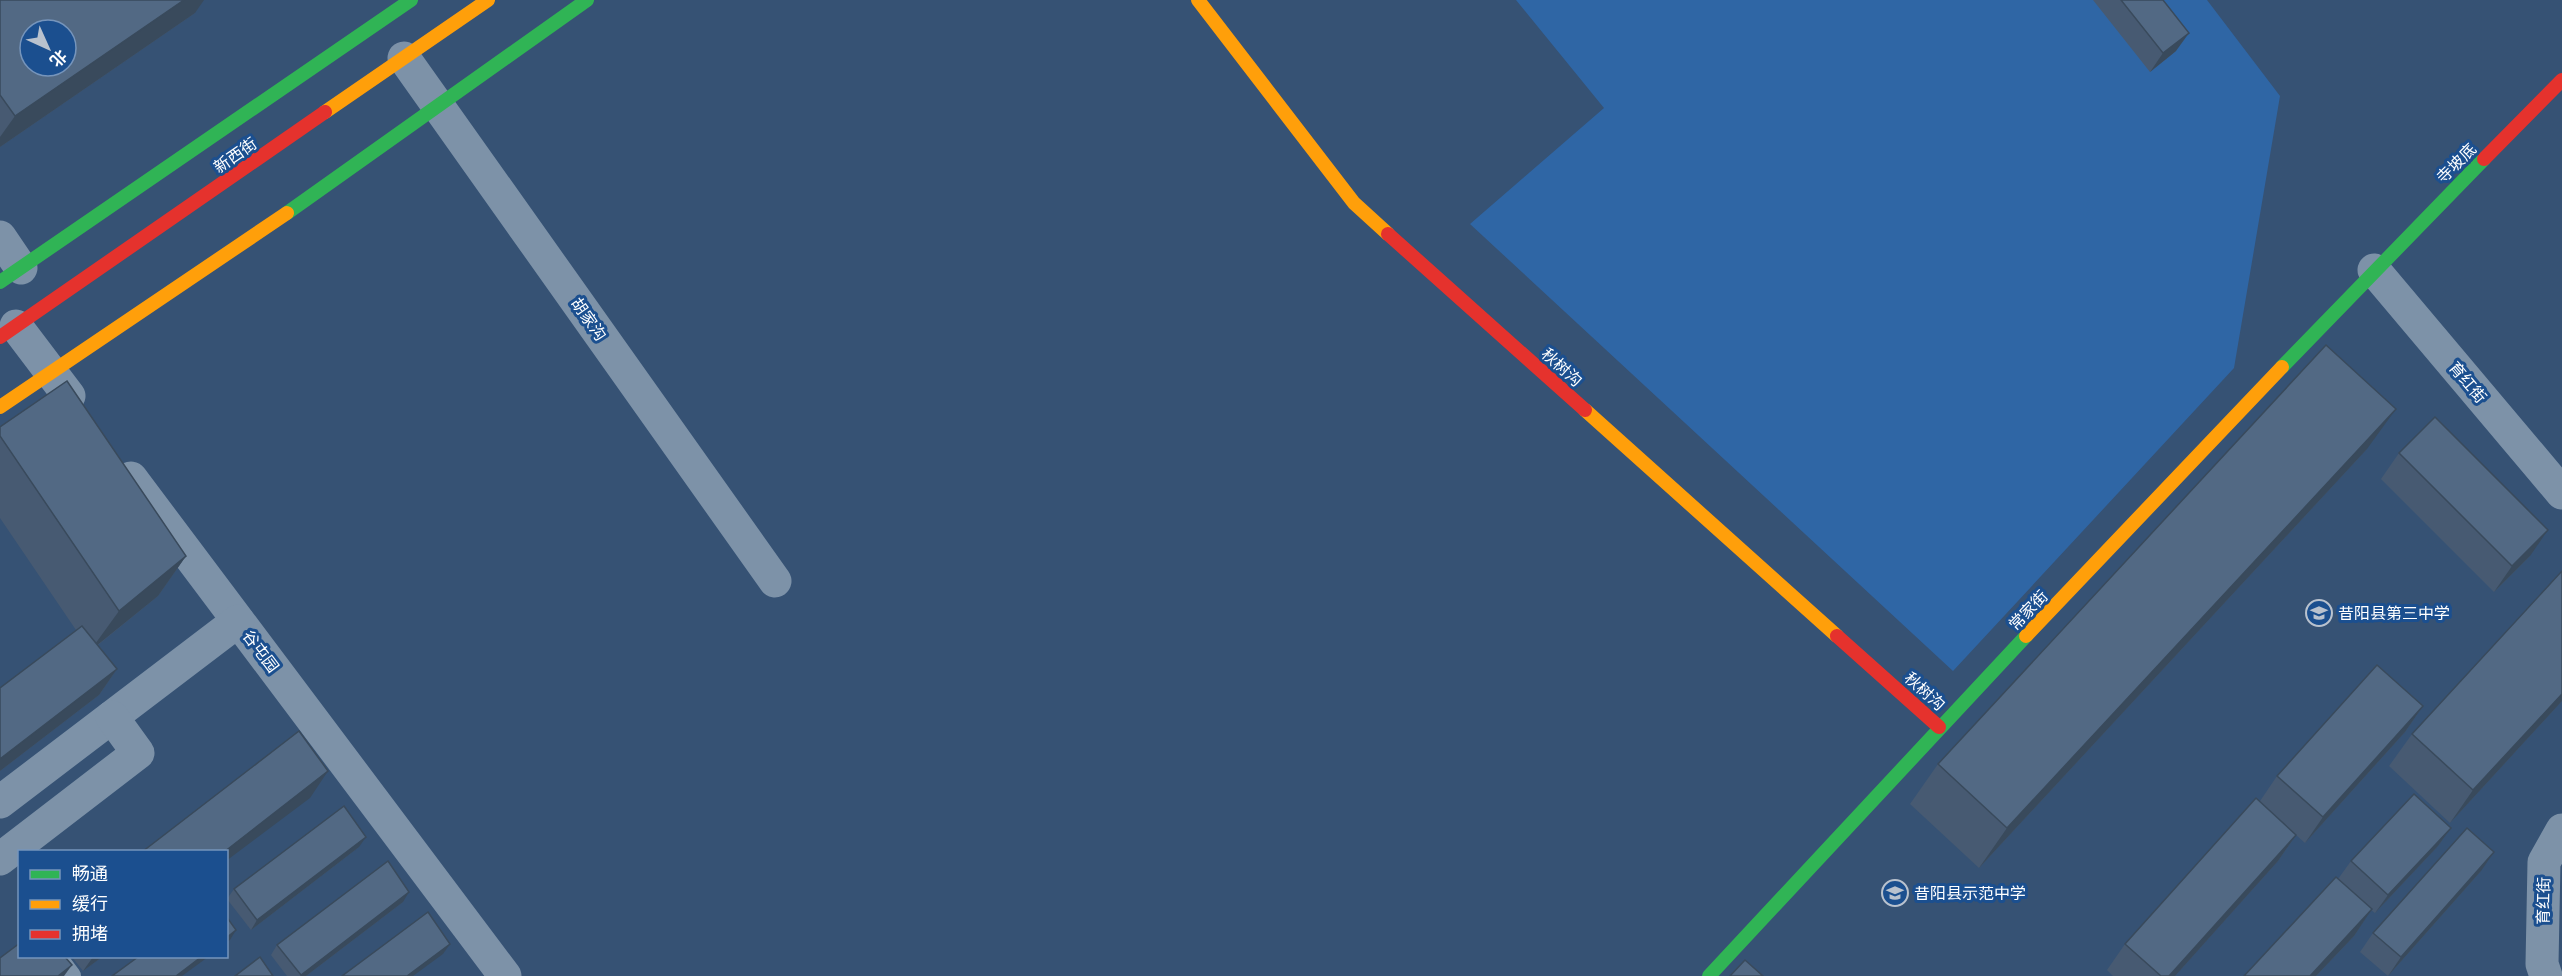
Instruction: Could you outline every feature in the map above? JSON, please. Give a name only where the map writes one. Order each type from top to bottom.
[{"type":"street","name":"新西街","points":[[11,275],[411,0]]},
{"type":"street","name":"新西街","points":[[8,331],[488,0]]},
{"type":"street","points":[[0,407],[244,242],[587,0]]},
{"type":"street","name":"秋树沟","points":[[1198,0],[1354,203],[1940,727]]},
{"type":"street","name":"胡家沟","points":[[404,58],[775,581]]},
{"type":"street","name":"寺坡底","points":[[2374,270],[2562,80]]},
{"type":"street","points":[[0,237],[11,275]]},
{"type":"street","name":"常家街","points":[[1709,976],[1940,727],[2374,270]]},
{"type":"street","name":"育红街","points":[[2374,270],[2562,494]]},
{"type":"street","points":[[8,331],[51,371],[87,419]]},
{"type":"street","name":"谷屯园","points":[[116,458],[505,976]]},
{"type":"street","points":[[0,802],[238,621]]},
{"type":"street","points":[[0,859],[138,753],[112,717]]},
{"type":"street","name":"育红街","points":[[2547,976],[2542,964],[2544,862],[2562,830]]},
{"type":"lane","points":[[56,958],[70,976]]},
{"type":"shaded area","points":[[1516,0],[2207,0],[2280,96],[2234,368],[1953,671],[1470,224],[1604,108]]},
{"type":"building","points":[[0,0],[184,0],[78,73],[78,18],[18,18],[18,78],[70,78],[15,116],[0,95]]},
{"type":"building","points":[[2121,0],[2163,0],[2189,33],[2163,53]]},
{"type":"building","points":[[2326,345],[2396,409],[2007,828],[1938,764]]},
{"type":"building","points":[[67,381],[186,556],[119,611],[0,436],[0,427]]},
{"type":"building","points":[[2435,417],[2548,530],[2512,566],[2399,453]]},
{"type":"building","points":[[2562,571],[2562,694],[2473,790],[2412,734]]},
{"type":"building","points":[[82,626],[117,669],[0,759],[0,688]]},
{"type":"building","points":[[2377,665],[2423,706],[2323,817],[2277,776]]},
{"type":"building","points":[[299,731],[328,771],[227,850],[145,850]]},
{"type":"building","points":[[2414,794],[2451,828],[2388,895],[2351,861]]},
{"type":"building","points":[[2256,798],[2296,835],[2169,976],[2161,976],[2125,944]]},
{"type":"building","points":[[344,806],[366,837],[257,920],[234,889]]},
{"type":"building","points":[[2467,828],[2494,852],[2401,957],[2373,933]]},
{"type":"building","points":[[388,861],[409,892],[301,975],[277,945]]},
{"type":"building","points":[[2336,877],[2372,909],[2310,976],[2244,976]]},
{"type":"building","points":[[428,912],[450,944],[407,976],[342,976]]},
{"type":"building","points":[[228,919],[236,930],[228,936]]},
{"type":"building","points":[[18,944],[18,958],[66,958],[72,965],[58,976],[0,976],[0,958]]},
{"type":"building","points":[[260,957],[273,976],[235,976]]},
{"type":"building","points":[[137,958],[200,958],[176,976],[112,976]]},
{"type":"building","points":[[1745,960],[1763,976],[1730,976]]},
{"type":"traffic: fast","points":[[0,282],[411,0]]},
{"type":"traffic: fast","points":[[287,213],[587,0]]},
{"type":"traffic: fast","points":[[2282,367],[2484,159]]},
{"type":"traffic: fast","points":[[1709,976],[2026,636]]},
{"type":"traffic: slow","points":[[325,112],[488,0]]},
{"type":"traffic: slow","points":[[1198,0],[1354,203],[1388,234]]},
{"type":"traffic: slow","points":[[0,407],[287,213]]},
{"type":"traffic: slow","points":[[2026,636],[2282,367]]},
{"type":"traffic: slow","points":[[1585,410],[1837,636]]},
{"type":"traffic: jam","points":[[2484,159],[2562,80]]},
{"type":"traffic: jam","points":[[0,337],[325,112]]},
{"type":"traffic: jam","points":[[1388,234],[1585,410]]},
{"type":"traffic: jam","points":[[1837,636],[1939,727]]},
{"type":"place","name":"昔阳县第三中学","points":[[2319,613]]},
{"type":"place","name":"昔阳县示范中学","points":[[1895,893]]}]
